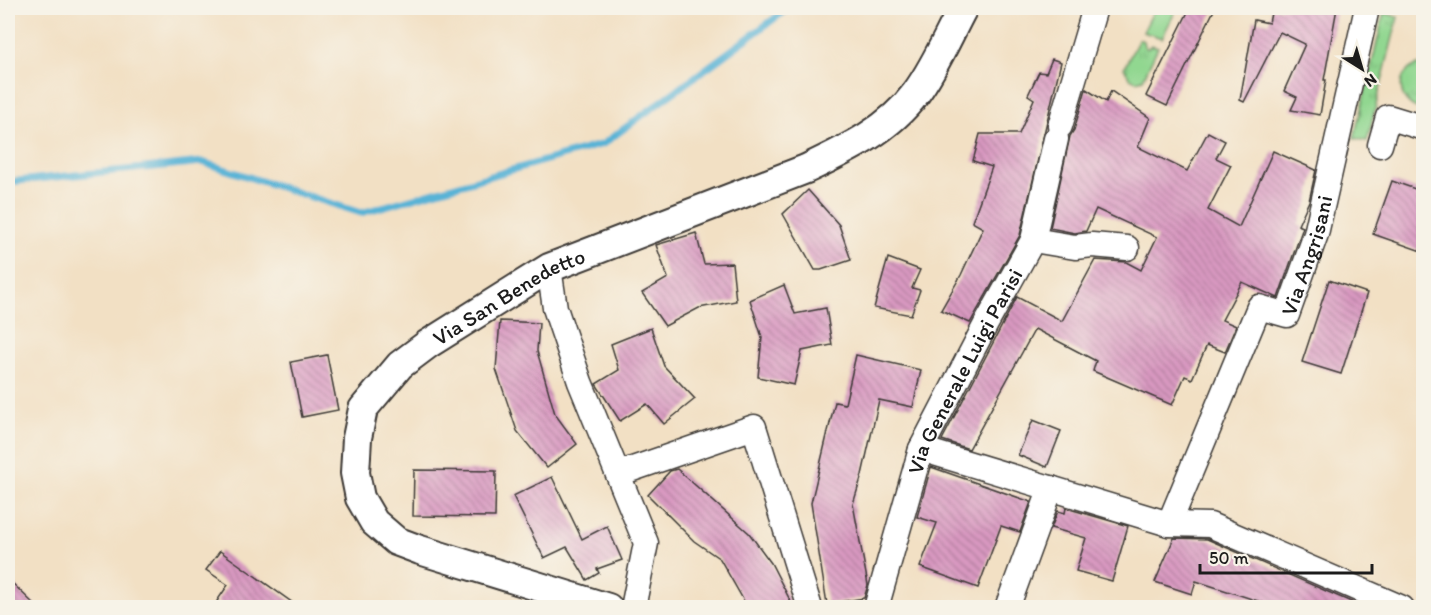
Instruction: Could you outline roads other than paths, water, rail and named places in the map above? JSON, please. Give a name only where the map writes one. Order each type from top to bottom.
[{"type":"street","name":"Via San Benedetto","points":[[608,608],[396,541],[374,522],[360,498],[355,473],[357,438],[363,410],[392,374],[428,344],[549,268],[641,231],[746,193],[846,150],[877,130],[900,111],[916,93],[963,8]]},
{"type":"street","name":"Via Generale Luigi Parisi","points":[[876,608],[921,449],[1033,240],[1058,132],[1095,8]]},
{"type":"street","name":"Via Angrisani","points":[[1169,524],[1259,307],[1287,315],[1316,234],[1367,8]]},
{"type":"street","points":[[1380,145],[1388,117],[1424,128]]},
{"type":"street","points":[[1033,240],[1075,248],[1092,245],[1127,248]]},
{"type":"street","points":[[549,268],[558,318],[580,382],[645,543],[633,608]]},
{"type":"street","points":[[618,474],[754,427],[810,608]]},
{"type":"street","points":[[921,449],[1169,524],[1210,525],[1402,608]]},
{"type":"street","points":[[1007,608],[1051,488]]},
{"type":"waterway","points":[[8,182],[202,162],[361,213],[603,144],[789,8]]}]
